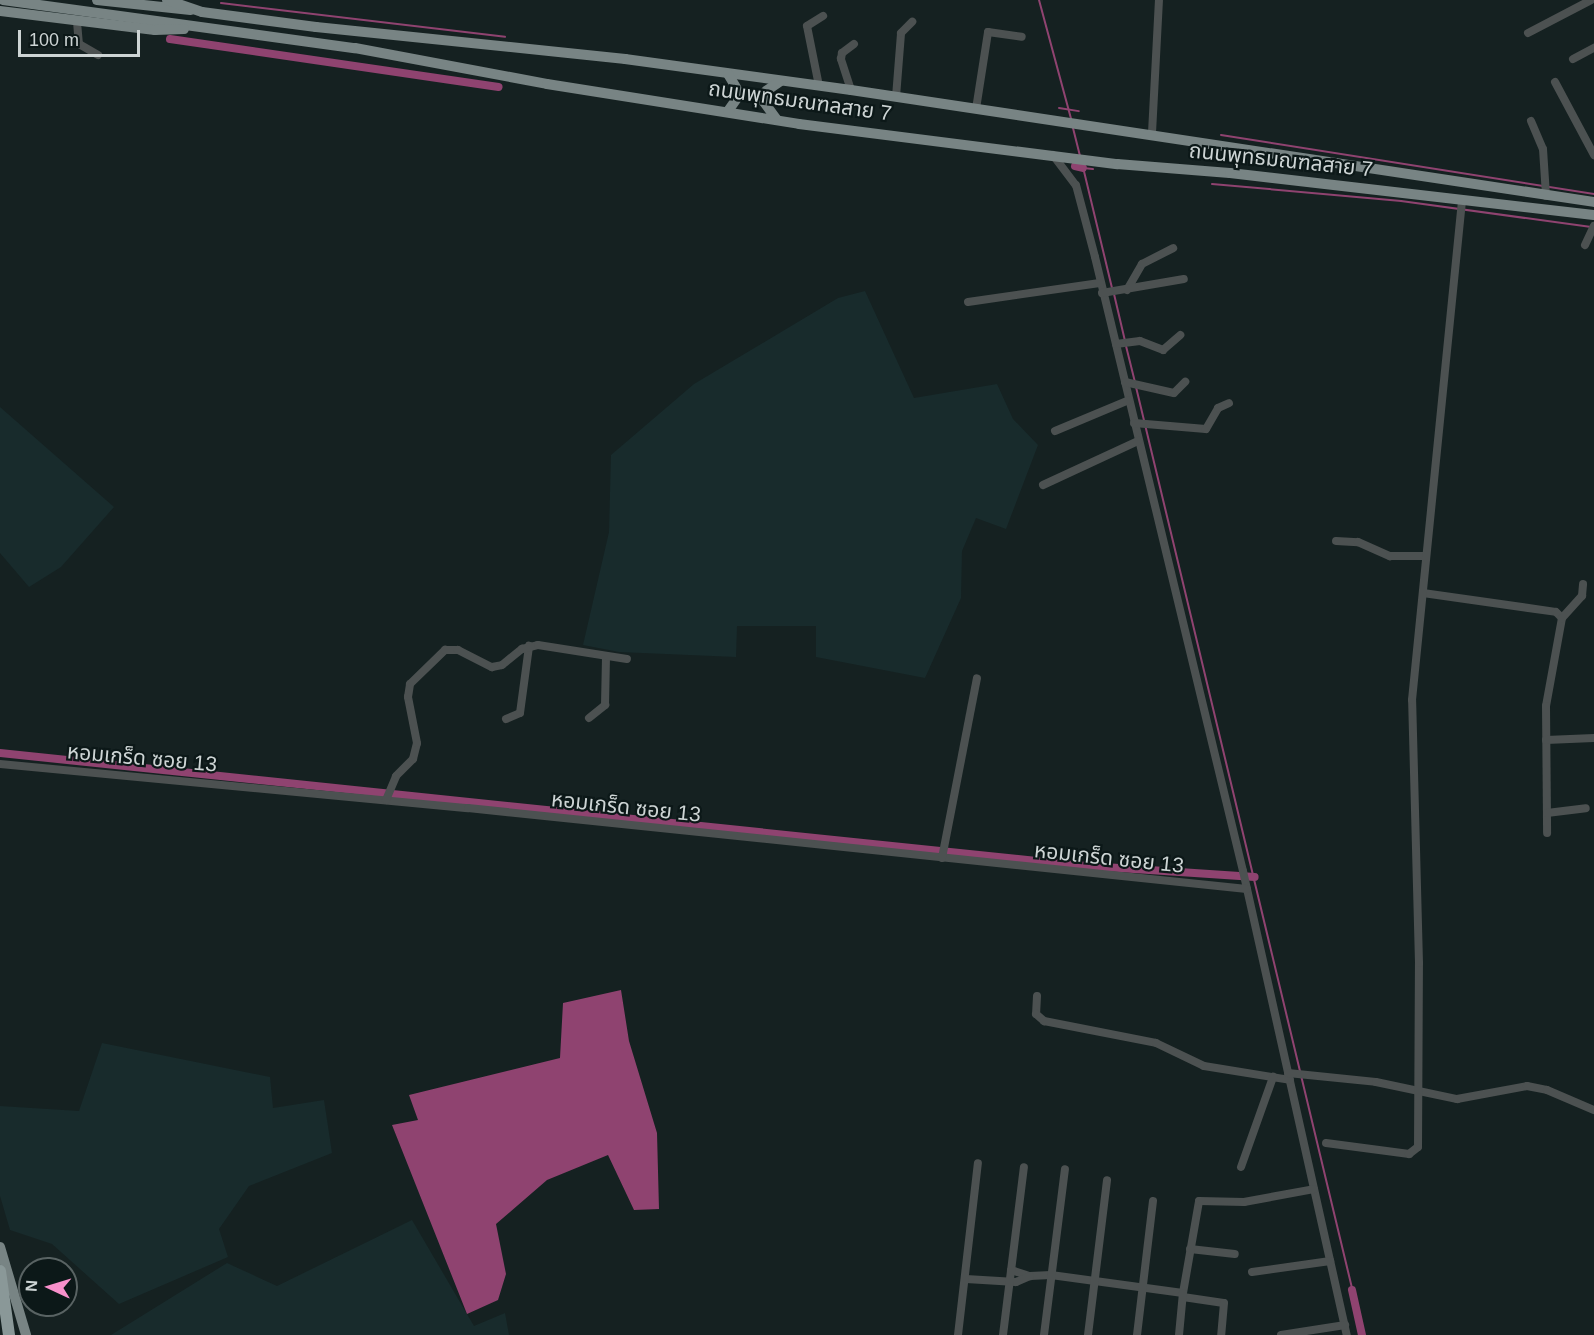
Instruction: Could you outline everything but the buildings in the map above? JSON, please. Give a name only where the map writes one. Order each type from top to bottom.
[{"type":"highway","points":[[0,1271],[7,1335]]},
{"type":"highway","points":[[0,1317],[7,1335]]},
{"type":"main road","name":"ถนนพุทธมณฑลสาย 7","points":[[3,0],[355,48],[547,84],[778,120],[1092,161],[1241,174],[1462,203],[1594,215]]},
{"type":"main road","points":[[97,0],[193,9]]},
{"type":"main road","points":[[166,0],[193,9]]},
{"type":"main road","name":"ถนนพุทธมณฑลสาย 7","points":[[193,9],[316,27],[625,58],[1152,133],[1224,148],[1594,202]]},
{"type":"main road","points":[[0,11],[163,31],[193,26]]},
{"type":"main road","points":[[728,74],[740,94],[736,105],[728,111]]},
{"type":"main road","points":[[778,120],[763,101],[766,91],[781,81]]},
{"type":"main road","points":[[0,1247],[26,1335]]},
{"type":"street","points":[[1152,133],[1159,0]]},
{"type":"street","points":[[1528,33],[1591,0]]},
{"type":"street","points":[[819,86],[807,26],[823,16]]},
{"type":"street","points":[[77,21],[75,35],[79,44],[98,55]]},
{"type":"street","points":[[896,97],[901,33],[912,22]]},
{"type":"street","points":[[976,109],[988,32],[1022,37]]},
{"type":"street","points":[[851,90],[841,59],[842,53],[854,44]]},
{"type":"street","points":[[1573,59],[1594,48]]},
{"type":"street","points":[[1555,82],[1594,155]]},
{"type":"street","points":[[1531,121],[1543,148],[1546,194]]},
{"type":"street","points":[[1052,154],[1076,185],[1100,283],[1106,293],[1118,343],[1132,382],[1129,400],[1137,423],[1138,441],[1244,871],[1347,1335]]},
{"type":"street","points":[[1326,1143],[1400,1154],[1415,1152],[1419,1089],[1411,734],[1426,556],[1462,203]]},
{"type":"street","points":[[1585,245],[1592,236],[1594,226]]},
{"type":"street","points":[[1124,290],[1142,264],[1173,248]]},
{"type":"street","points":[[1106,293],[1184,279]]},
{"type":"street","points":[[968,302],[1100,283]]},
{"type":"street","points":[[1118,343],[1131,341],[1163,350],[1180,335]]},
{"type":"street","points":[[1132,382],[1174,393],[1185,382]]},
{"type":"street","points":[[1055,431],[1129,400]]},
{"type":"street","points":[[1137,423],[1150,422],[1206,429],[1218,408],[1229,403]]},
{"type":"street","points":[[1043,485],[1138,441]]},
{"type":"street","points":[[1336,541],[1358,542],[1390,556],[1426,556]]},
{"type":"street","points":[[1547,833],[1546,706],[1562,618],[1582,596],[1583,584]]},
{"type":"street","points":[[1423,593],[1556,612],[1562,618]]},
{"type":"street","points":[[506,719],[520,713],[530,646]]},
{"type":"street","points":[[388,795],[396,776],[413,759],[417,743],[408,697],[412,679],[449,649],[498,667],[530,646],[627,659]]},
{"type":"street","points":[[589,718],[605,705],[606,656]]},
{"type":"street","points":[[944,851],[977,678]]},
{"type":"street","points":[[1546,740],[1594,738]]},
{"type":"street","name":"หอมเกร็ด ซอย 13","points":[[0,764],[388,795],[944,851],[1248,890]]},
{"type":"street","points":[[1547,813],[1586,808]]},
{"type":"street","points":[[1038,996],[1036,1014],[1044,1022],[1156,1043],[1204,1066],[1273,1077],[1311,1073],[1470,1099],[1527,1086],[1547,1090],[1594,1110]]},
{"type":"street","points":[[1241,1167],[1273,1077]]},
{"type":"street","points":[[958,1335],[978,1163]]},
{"type":"street","points":[[1003,1335],[1024,1167]]},
{"type":"street","points":[[1044,1335],[1065,1169]]},
{"type":"street","points":[[1088,1335],[1107,1180]]},
{"type":"street","points":[[1179,1335],[1183,1295],[1199,1201],[1244,1202],[1314,1189]]},
{"type":"street","points":[[1137,1335],[1153,1201]]},
{"type":"street","points":[[1190,1249],[1235,1254]]},
{"type":"street","points":[[1252,1272],[1330,1261]]},
{"type":"street","points":[[1011,1270],[1030,1276]]},
{"type":"street","points":[[966,1279],[1009,1282],[1030,1276],[1051,1275],[1143,1287],[1224,1303],[1221,1335]]},
{"type":"street","points":[[1281,1335],[1345,1325]]},
{"type":"shaded area","points":[[865,291],[914,398],[997,384],[1013,419],[1038,445],[1006,529],[976,518],[962,551],[961,598],[925,678],[816,657],[816,626],[737,626],[736,657],[619,652],[583,645],[609,532],[611,455],[694,384],[838,298]]},
{"type":"shaded area","points":[[0,407],[114,507],[61,567],[29,587],[0,553]]},
{"type":"shaded area","points":[[621,990],[629,1041],[657,1133],[659,1209],[634,1210],[608,1155],[547,1180],[496,1224],[506,1274],[498,1300],[467,1314],[392,1125],[418,1120],[409,1095],[560,1058],[563,1003]]},
{"type":"shaded area","points":[[102,1043],[270,1077],[273,1108],[324,1100],[332,1153],[249,1186],[219,1229],[228,1257],[119,1304],[78,1267],[78,1257],[67,1257],[52,1244],[10,1230],[0,1196],[0,1106],[79,1111]]},
{"type":"shaded area","points":[[412,1220],[474,1326],[505,1313],[509,1335],[111,1335],[227,1263],[277,1286]]},
{"type":"waterway","points":[[1039,0],[1071,119]]},
{"type":"waterway","points":[[221,3],[505,37]]},
{"type":"waterway","points":[[170,39],[499,87]]},
{"type":"waterway","points":[[1059,108],[1079,111]]},
{"type":"waterway","points":[[1073,128],[1080,157]]},
{"type":"waterway","points":[[1221,135],[1594,194]]},
{"type":"waterway","points":[[1082,163],[1112,288]]},
{"type":"waterway","points":[[1075,166],[1083,168]]},
{"type":"waterway","points":[[1083,168],[1093,169]]},
{"type":"waterway","points":[[1212,184],[1401,201],[1591,227]]},
{"type":"waterway","points":[[1114,294],[1125,341]]},
{"type":"waterway","points":[[1126,346],[1135,382]]},
{"type":"waterway","points":[[1136,387],[1357,1309]]},
{"type":"waterway","points":[[0,753],[1074,865],[1255,877]]},
{"type":"waterway","points":[[1352,1290],[1362,1335]]}]
